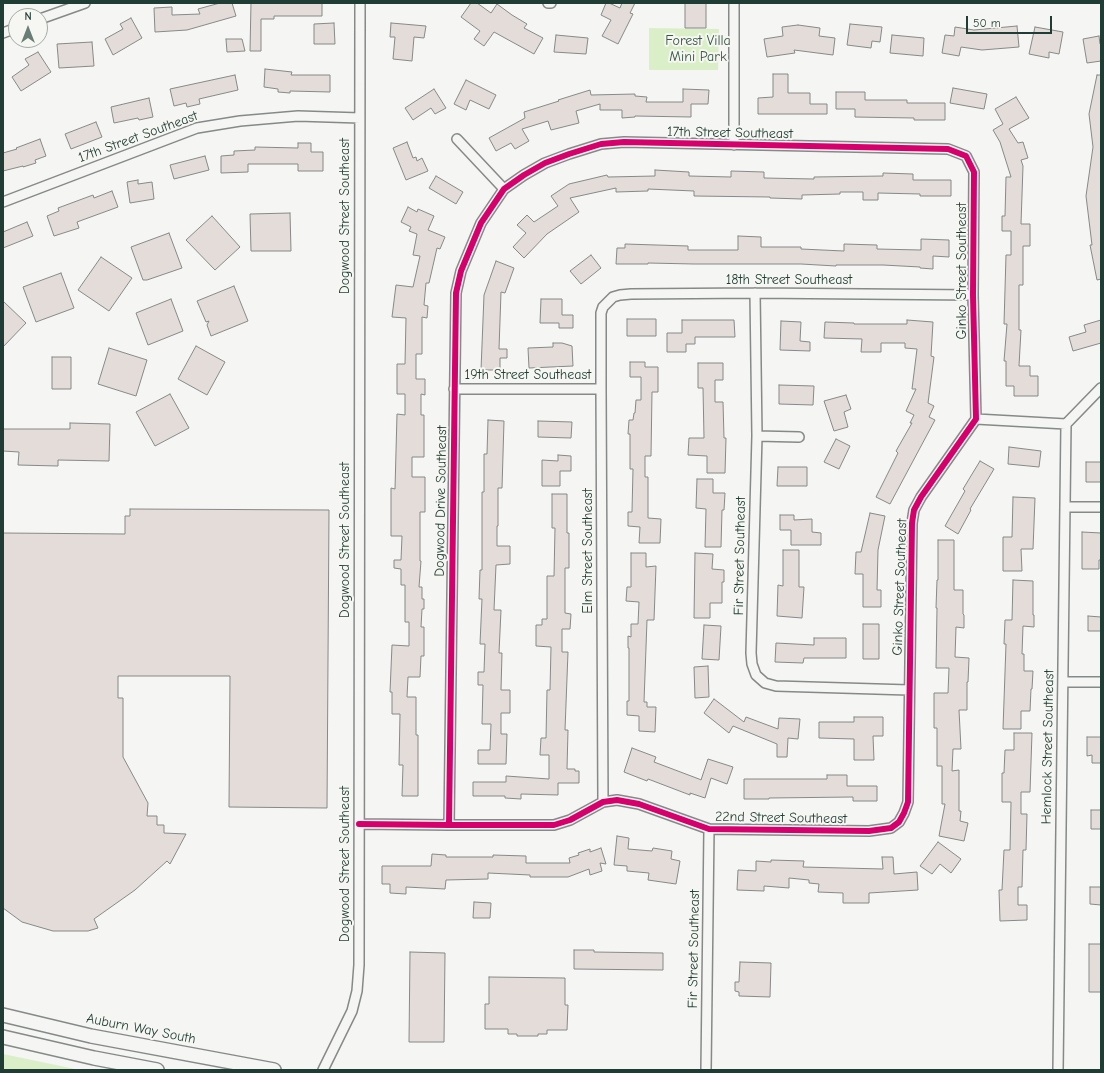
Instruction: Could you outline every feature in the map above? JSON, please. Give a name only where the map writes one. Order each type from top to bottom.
[{"type":"main road","name":"Auburn Way South","points":[[3,1015],[106,1039],[274,1070]]},
{"type":"main road","points":[[3,1037],[8,1035],[23,1034],[95,1049],[100,1048],[106,1039]]},
{"type":"main road","points":[[3,1037],[94,1058],[157,1070]]},
{"type":"street","points":[[48,16],[85,3]]},
{"type":"street","name":"Dogwood Street Southeast","points":[[323,1070],[352,1011],[359,965],[360,3]]},
{"type":"street","points":[[734,3],[734,145]]},
{"type":"street","name":"17th Street Southeast","points":[[3,202],[197,128],[240,121],[298,116],[360,118]]},
{"type":"street","points":[[457,139],[504,189]]},
{"type":"street","name":"17th Street Southeast","points":[[504,189],[545,163],[601,144],[624,142],[948,149],[966,156]]},
{"type":"street","name":"Ginko Street Southeast","points":[[899,822],[908,802],[912,523],[914,510],[921,496],[976,419],[973,295],[974,172],[966,156]]},
{"type":"street","name":"Dogwood Drive Southeast","points":[[449,826],[456,293],[461,271],[481,223],[504,189]]},
{"type":"street","name":"18th Street Southeast","points":[[607,302],[620,295],[631,294],[755,293],[973,295]]},
{"type":"street","name":"Fir Street Southeast","points":[[755,293],[757,436],[751,653],[752,664],[756,676],[765,683],[776,686],[909,690]]},
{"type":"street","name":"Elm Street Southeast","points":[[603,802],[601,313],[607,302]]},
{"type":"street","points":[[976,419],[1066,424],[1101,388]]},
{"type":"street","name":"19th Street Southeast","points":[[454,389],[601,389]]},
{"type":"street","name":"Hemlock Street Southeast","points":[[1058,1070],[1066,424]]},
{"type":"street","points":[[757,436],[799,437]]},
{"type":"street","points":[[1065,507],[1101,507]]},
{"type":"street","points":[[1063,682],[1101,682]]},
{"type":"street","name":"22nd Street Southeast","points":[[359,824],[449,826],[554,825],[570,820],[603,802],[617,800],[631,802],[709,829],[869,831],[891,828],[899,822]]},
{"type":"street","name":"Fir Street Southeast","points":[[706,1070],[709,829]]},
{"type":"green space","name":"Forest Villa Mini Park","points":[[649,28],[719,29],[718,70],[649,70]]},
{"type":"green space","points":[[3,1054],[80,1070],[3,1070]]},
{"type":"building","points":[[220,3],[232,3],[236,16],[187,30],[155,32],[154,8],[172,7],[172,15],[200,14],[198,9]]},
{"type":"building","points":[[251,3],[322,3],[322,16],[274,16],[274,19],[261,19],[261,51],[250,51]]},
{"type":"building","points":[[471,3],[477,3],[491,13],[497,4],[527,24],[524,28],[543,38],[534,54],[494,32],[484,46],[474,39],[480,31],[461,17]]},
{"type":"building","points":[[606,3],[620,8],[622,3],[635,3],[630,13],[633,14],[618,44],[602,36],[611,20],[601,15]]},
{"type":"building","points":[[685,3],[706,3],[706,28],[685,28]]},
{"type":"building","points":[[131,18],[142,38],[113,55],[105,39],[123,29],[120,24]]},
{"type":"building","points":[[334,23],[335,44],[314,44],[314,24]]},
{"type":"building","points":[[391,23],[426,26],[424,38],[414,37],[412,61],[393,59],[395,37],[390,37]]},
{"type":"building","points":[[850,24],[882,27],[880,42],[872,41],[871,48],[847,45]]},
{"type":"building","points":[[798,25],[820,28],[819,36],[835,38],[833,55],[794,50],[795,53],[767,57],[764,39],[783,36],[782,27]]},
{"type":"building","points":[[1017,26],[1019,47],[982,50],[961,47],[959,56],[942,53],[945,35],[954,36],[955,27],[974,30]]},
{"type":"building","points":[[1035,27],[1063,32],[1059,54],[1049,52],[1049,58],[1029,54]]},
{"type":"building","points":[[556,35],[588,38],[586,54],[554,52]]},
{"type":"building","points":[[892,35],[924,38],[923,56],[890,53]]},
{"type":"building","points":[[1099,36],[1101,44],[1101,61],[1087,63],[1083,39]]},
{"type":"building","points":[[226,39],[242,39],[245,51],[227,52]]},
{"type":"building","points":[[92,42],[94,66],[59,68],[57,44]]},
{"type":"building","points":[[38,52],[51,72],[21,91],[12,77],[29,65],[25,59]]},
{"type":"building","points":[[265,69],[292,72],[291,75],[330,75],[330,92],[278,92],[278,89],[264,87]]},
{"type":"building","points":[[773,74],[788,74],[788,93],[810,93],[810,104],[827,104],[827,114],[758,114],[758,98],[773,97]]},
{"type":"building","points":[[235,75],[238,90],[199,99],[200,104],[187,107],[186,103],[174,106],[170,89]]},
{"type":"building","points":[[1097,75],[1101,75],[1101,279],[1097,280],[1090,245],[1092,245],[1086,196],[1093,147],[1089,114]]},
{"type":"building","points":[[466,80],[496,95],[489,109],[470,100],[466,110],[454,104]]},
{"type":"building","points":[[953,88],[987,94],[984,109],[950,103]]},
{"type":"building","points":[[434,89],[446,108],[435,114],[431,108],[413,120],[405,108]]},
{"type":"building","points":[[683,89],[709,90],[708,104],[691,104],[691,117],[635,116],[622,118],[622,110],[600,110],[600,104],[576,111],[579,123],[551,130],[548,121],[522,129],[529,141],[515,149],[511,143],[496,151],[489,138],[525,118],[524,112],[590,90],[591,95],[635,94],[635,96],[647,97],[646,102],[683,102]]},
{"type":"building","points":[[836,92],[865,92],[865,100],[907,100],[907,103],[945,103],[945,120],[855,117],[855,109],[836,109]]},
{"type":"building","points":[[1016,97],[1029,118],[1009,129],[1018,143],[1023,142],[1028,158],[1021,160],[1023,166],[1021,224],[1030,224],[1030,246],[1023,246],[1023,285],[1019,285],[1019,330],[1021,330],[1019,366],[1030,366],[1030,376],[1038,376],[1038,396],[1014,396],[1014,386],[1006,386],[1006,361],[1004,361],[1007,324],[1004,324],[1006,255],[1011,255],[1011,231],[1002,231],[1002,216],[1005,216],[1006,177],[1011,177],[1000,142],[993,130],[1003,124],[995,109]]},
{"type":"building","points":[[149,98],[153,117],[139,120],[138,118],[114,123],[111,107]]},
{"type":"building","points":[[96,122],[102,137],[71,149],[65,134]]},
{"type":"building","points":[[40,139],[46,156],[35,160],[36,163],[3,171],[3,153],[17,149],[16,148]]},
{"type":"building","points":[[407,142],[413,158],[416,157],[417,161],[422,158],[428,171],[406,180],[393,148]]},
{"type":"building","points":[[298,143],[311,143],[311,152],[323,152],[323,171],[298,171],[298,164],[248,164],[248,172],[221,173],[221,156],[234,155],[234,151],[255,150],[255,147],[298,148]]},
{"type":"building","points":[[205,156],[209,170],[174,179],[170,165]]},
{"type":"building","points":[[655,170],[689,172],[689,176],[731,177],[731,171],[764,172],[764,178],[814,179],[814,177],[883,176],[883,173],[913,174],[913,180],[951,180],[951,196],[920,196],[920,194],[878,193],[878,200],[863,200],[863,192],[840,192],[840,194],[802,195],[802,199],[694,196],[694,191],[648,189],[648,191],[616,192],[616,188],[570,198],[579,212],[547,234],[524,258],[513,247],[526,233],[517,225],[527,215],[534,222],[558,206],[551,196],[569,184],[607,175],[608,177],[655,176]]},
{"type":"building","points":[[436,176],[463,192],[456,204],[429,188]]},
{"type":"building","points":[[138,180],[138,184],[152,182],[154,199],[130,203],[127,182]]},
{"type":"building","points":[[112,191],[118,207],[77,222],[79,228],[54,236],[47,216],[59,211],[58,208],[93,195],[94,198]]},
{"type":"building","points":[[408,207],[417,212],[418,209],[434,216],[428,230],[445,237],[440,249],[437,248],[429,283],[426,283],[424,305],[428,306],[427,318],[422,317],[422,354],[416,354],[416,379],[425,379],[425,395],[421,394],[421,415],[424,415],[424,457],[412,457],[412,477],[425,477],[425,512],[420,512],[421,561],[419,587],[422,587],[422,599],[424,599],[421,627],[424,627],[424,656],[421,656],[420,677],[408,677],[407,697],[416,697],[416,735],[418,735],[418,796],[402,796],[403,765],[399,765],[400,714],[392,714],[392,692],[390,692],[392,645],[409,646],[409,622],[405,622],[405,585],[401,585],[401,569],[394,568],[394,560],[401,560],[402,536],[391,536],[391,488],[395,489],[397,414],[405,415],[405,394],[397,394],[397,364],[405,364],[406,318],[392,317],[396,285],[413,287],[420,256],[413,255],[417,234],[409,231],[411,227],[401,222]]},
{"type":"building","points":[[290,213],[291,251],[251,251],[250,214]]},
{"type":"building","points":[[212,216],[240,247],[215,270],[186,240]]},
{"type":"building","points":[[27,222],[33,236],[3,248],[3,232]]},
{"type":"building","points":[[169,233],[182,268],[143,280],[131,247]]},
{"type":"building","points":[[738,236],[761,237],[761,247],[801,247],[801,249],[844,251],[844,244],[877,245],[877,249],[921,250],[921,239],[949,240],[949,257],[933,256],[933,269],[883,265],[616,264],[617,248],[625,248],[625,244],[688,246],[688,250],[738,250]]},
{"type":"building","points":[[591,255],[601,268],[581,284],[570,271]]},
{"type":"building","points":[[101,257],[132,278],[109,311],[78,290]]},
{"type":"building","points":[[496,261],[514,268],[505,293],[501,292],[499,349],[507,349],[507,358],[500,358],[500,370],[481,370],[484,295]]},
{"type":"building","points":[[61,273],[74,308],[36,322],[23,287]]},
{"type":"building","points":[[234,286],[248,321],[211,336],[207,325],[209,321],[206,322],[197,301]]},
{"type":"building","points":[[171,299],[183,331],[148,345],[136,313]]},
{"type":"building","points":[[541,299],[562,299],[562,315],[573,315],[573,328],[559,328],[559,323],[540,323]]},
{"type":"building","points":[[3,301],[26,323],[3,347]]},
{"type":"building","points":[[627,319],[656,319],[656,336],[627,336]]},
{"type":"building","points":[[682,320],[734,320],[735,337],[695,337],[695,344],[686,344],[686,352],[667,352],[667,333],[682,333]]},
{"type":"building","points":[[907,320],[933,322],[931,356],[934,357],[928,403],[934,406],[929,417],[935,420],[890,504],[876,497],[898,453],[896,451],[912,423],[910,423],[914,415],[906,411],[916,389],[912,389],[917,349],[905,348],[905,343],[881,343],[881,352],[861,352],[862,339],[824,338],[825,322],[854,324],[907,324]]},
{"type":"building","points":[[1101,320],[1101,343],[1073,351],[1069,337],[1086,332],[1084,325]]},
{"type":"building","points":[[781,321],[801,322],[800,341],[810,342],[810,351],[780,350]]},
{"type":"building","points":[[553,343],[562,343],[572,346],[573,366],[529,368],[528,348],[553,347]]},
{"type":"building","points":[[196,346],[225,362],[207,395],[178,379]]},
{"type":"building","points":[[109,348],[147,360],[136,396],[98,384]]},
{"type":"building","points":[[52,357],[71,357],[71,389],[52,389]]},
{"type":"building","points":[[630,362],[645,362],[645,367],[658,367],[658,392],[652,392],[651,456],[645,456],[645,477],[648,477],[648,518],[661,519],[660,543],[639,543],[640,527],[628,526],[628,512],[632,512],[633,469],[630,469],[630,434],[628,434],[629,420],[633,420],[636,400],[641,400],[641,377],[630,377]]},
{"type":"building","points":[[698,363],[723,363],[723,380],[715,380],[715,402],[723,402],[724,438],[726,438],[725,473],[707,473],[707,456],[688,455],[689,438],[704,438],[703,388],[698,388]]},
{"type":"building","points":[[779,385],[814,386],[813,405],[779,404]]},
{"type":"building","points":[[170,394],[189,428],[155,446],[136,412]]},
{"type":"building","points":[[846,395],[851,409],[844,412],[848,427],[834,431],[824,401]]},
{"type":"building","points":[[488,420],[504,421],[502,488],[498,488],[497,546],[510,546],[510,564],[496,565],[494,610],[501,610],[499,653],[502,653],[501,690],[510,690],[510,713],[501,713],[501,734],[507,734],[506,764],[478,764],[478,750],[490,750],[491,724],[482,724],[483,685],[478,685],[478,672],[484,672],[485,644],[480,644],[482,599],[479,599],[480,570],[482,570],[482,492],[484,492],[484,454],[487,454]]},
{"type":"building","points":[[538,421],[572,422],[571,438],[538,437]]},
{"type":"building","points":[[70,423],[110,424],[109,461],[58,460],[58,466],[18,465],[19,452],[3,451],[3,429],[70,429]]},
{"type":"building","points":[[836,439],[850,446],[839,469],[824,462]]},
{"type":"building","points":[[1009,447],[1041,451],[1039,467],[1008,464]]},
{"type":"building","points":[[558,455],[571,456],[571,471],[560,471],[560,486],[542,486],[542,460],[558,461]]},
{"type":"building","points":[[980,461],[994,469],[970,509],[971,510],[958,534],[945,526],[965,491],[963,489]]},
{"type":"building","points":[[1086,462],[1101,462],[1101,482],[1086,482]]},
{"type":"building","points":[[778,467],[807,467],[807,486],[777,486]]},
{"type":"building","points":[[697,479],[713,479],[713,493],[725,493],[724,510],[722,510],[721,547],[705,547],[706,509],[696,508]]},
{"type":"building","points":[[552,494],[567,494],[569,568],[565,568],[565,613],[571,614],[570,629],[562,629],[562,652],[568,652],[565,730],[568,730],[567,769],[575,769],[575,771],[579,771],[579,783],[558,783],[558,795],[521,794],[521,799],[505,798],[505,796],[473,796],[473,782],[506,782],[506,776],[549,779],[549,755],[540,755],[541,738],[546,738],[547,690],[550,690],[551,647],[536,646],[536,625],[542,625],[542,619],[547,619],[547,576],[554,576],[555,528],[552,528]]},
{"type":"building","points":[[1013,497],[1035,498],[1033,549],[1021,549],[1022,571],[1003,571],[1003,537],[1012,537]]},
{"type":"building","points":[[130,509],[329,510],[327,808],[229,807],[230,676],[118,676],[118,698],[123,698],[123,757],[148,803],[147,816],[157,816],[157,825],[164,825],[164,833],[186,834],[170,864],[167,861],[135,890],[94,919],[98,928],[88,931],[53,931],[22,922],[3,908],[3,533],[125,534],[125,516],[130,516]]},
{"type":"building","points":[[870,513],[885,516],[878,550],[877,590],[881,590],[881,607],[863,607],[863,574],[855,574],[856,552],[861,552]]},
{"type":"building","points":[[780,515],[794,515],[794,520],[812,519],[812,532],[821,533],[821,545],[791,545],[791,530],[780,530]]},
{"type":"building","points":[[1082,532],[1101,533],[1101,560],[1099,560],[1099,569],[1082,569]]},
{"type":"building","points":[[938,540],[954,540],[954,590],[963,590],[964,615],[964,628],[956,627],[955,657],[969,658],[967,710],[959,710],[961,749],[953,749],[952,771],[959,770],[960,821],[968,823],[964,841],[939,836],[945,804],[942,804],[942,766],[937,766],[937,728],[934,728],[934,693],[948,693],[949,668],[936,668]]},
{"type":"building","points":[[783,550],[799,550],[799,587],[804,587],[802,618],[777,616],[778,585],[783,586]]},
{"type":"building","points":[[631,553],[646,553],[646,567],[656,566],[654,620],[647,620],[644,702],[647,702],[647,707],[656,707],[655,732],[639,731],[639,716],[627,715],[627,701],[629,701],[628,636],[631,637],[631,624],[638,624],[639,602],[626,601],[627,587],[631,587]]},
{"type":"building","points":[[695,553],[713,554],[712,569],[724,570],[724,582],[722,582],[722,603],[710,603],[710,618],[694,618]]},
{"type":"building","points":[[1013,580],[1033,581],[1034,627],[1023,626],[1022,654],[1024,654],[1024,671],[1033,671],[1032,689],[1030,711],[1021,711],[1021,729],[1003,729],[1006,644],[1004,644],[1005,620],[1012,620]]},
{"type":"building","points":[[1088,616],[1101,617],[1101,631],[1088,631]]},
{"type":"building","points":[[863,624],[879,624],[879,659],[863,659]]},
{"type":"building","points":[[704,625],[721,626],[719,660],[702,659]]},
{"type":"building","points":[[814,638],[846,638],[846,658],[804,658],[803,663],[775,662],[776,643],[814,645]]},
{"type":"building","points":[[708,666],[709,697],[695,698],[694,667]]},
{"type":"building","points":[[714,699],[744,722],[746,717],[778,729],[779,718],[800,719],[798,739],[788,738],[787,757],[777,757],[777,744],[733,726],[729,733],[704,713]]},
{"type":"building","points":[[854,717],[883,717],[883,736],[873,736],[874,760],[854,760],[854,739],[819,738],[819,722],[854,722]]},
{"type":"building","points":[[1014,733],[1032,733],[1030,792],[1021,792],[1021,814],[1027,814],[1026,850],[1023,850],[1022,887],[1018,887],[1018,905],[1027,905],[1027,920],[1000,921],[999,890],[1002,890],[1004,850],[1010,850],[1011,802],[1002,802],[1002,773],[1004,773],[1005,750],[1014,750]]},
{"type":"building","points":[[1087,737],[1101,737],[1101,763],[1092,763],[1092,755],[1087,756]]},
{"type":"building","points":[[632,748],[656,757],[654,762],[701,780],[708,759],[733,767],[727,784],[711,778],[705,798],[690,793],[690,795],[648,779],[647,781],[624,772]]},
{"type":"building","points":[[827,775],[847,775],[847,786],[877,786],[877,801],[853,801],[853,797],[744,799],[744,779],[827,779]]},
{"type":"building","points":[[1091,810],[1101,810],[1101,829],[1091,829]]},
{"type":"building","points":[[617,836],[629,838],[628,849],[652,851],[653,848],[672,851],[671,859],[680,861],[676,884],[648,880],[649,873],[627,871],[627,866],[614,865]]},
{"type":"building","points":[[938,842],[961,859],[951,873],[940,864],[932,874],[920,866]]},
{"type":"building","points":[[601,848],[606,864],[600,863],[602,871],[590,875],[589,869],[568,877],[530,877],[530,875],[488,873],[488,879],[446,880],[445,889],[406,887],[406,894],[390,893],[390,884],[382,884],[382,866],[431,866],[432,854],[446,855],[446,857],[493,857],[493,855],[526,856],[526,863],[570,863],[569,858],[579,855],[578,853],[590,849],[590,852]]},
{"type":"building","points":[[882,857],[893,857],[894,874],[917,872],[918,890],[869,893],[869,903],[843,903],[843,893],[818,892],[819,884],[809,883],[809,880],[789,878],[789,888],[764,886],[764,891],[737,890],[738,870],[756,871],[756,861],[804,861],[803,867],[883,869]]},
{"type":"building","points":[[1090,887],[1101,887],[1101,905],[1090,904]]},
{"type":"building","points":[[474,902],[491,903],[490,918],[473,918]]},
{"type":"building","points":[[1089,944],[1101,944],[1101,992],[1089,992]]},
{"type":"building","points":[[574,950],[594,950],[594,952],[663,953],[663,970],[574,969]]},
{"type":"building","points":[[410,952],[445,953],[444,1042],[409,1042]]},
{"type":"building","points":[[740,962],[771,963],[770,997],[739,996],[739,992],[735,991],[735,982],[739,982]]},
{"type":"building","points":[[489,977],[565,978],[565,1005],[568,1005],[567,1030],[547,1030],[547,1034],[538,1034],[538,1036],[517,1036],[517,1034],[508,1034],[508,1029],[485,1029],[485,1004],[489,1004]]},
{"type":"cycle path","points":[[359,824],[449,825],[554,825],[570,820],[603,802],[617,800],[639,804],[709,829],[869,831],[891,828],[899,822],[908,802],[912,523],[914,510],[921,497],[976,419],[973,295],[974,172],[966,156],[948,149],[624,142],[601,144],[545,163],[504,189],[481,223],[461,271],[456,293],[449,825]]}]
